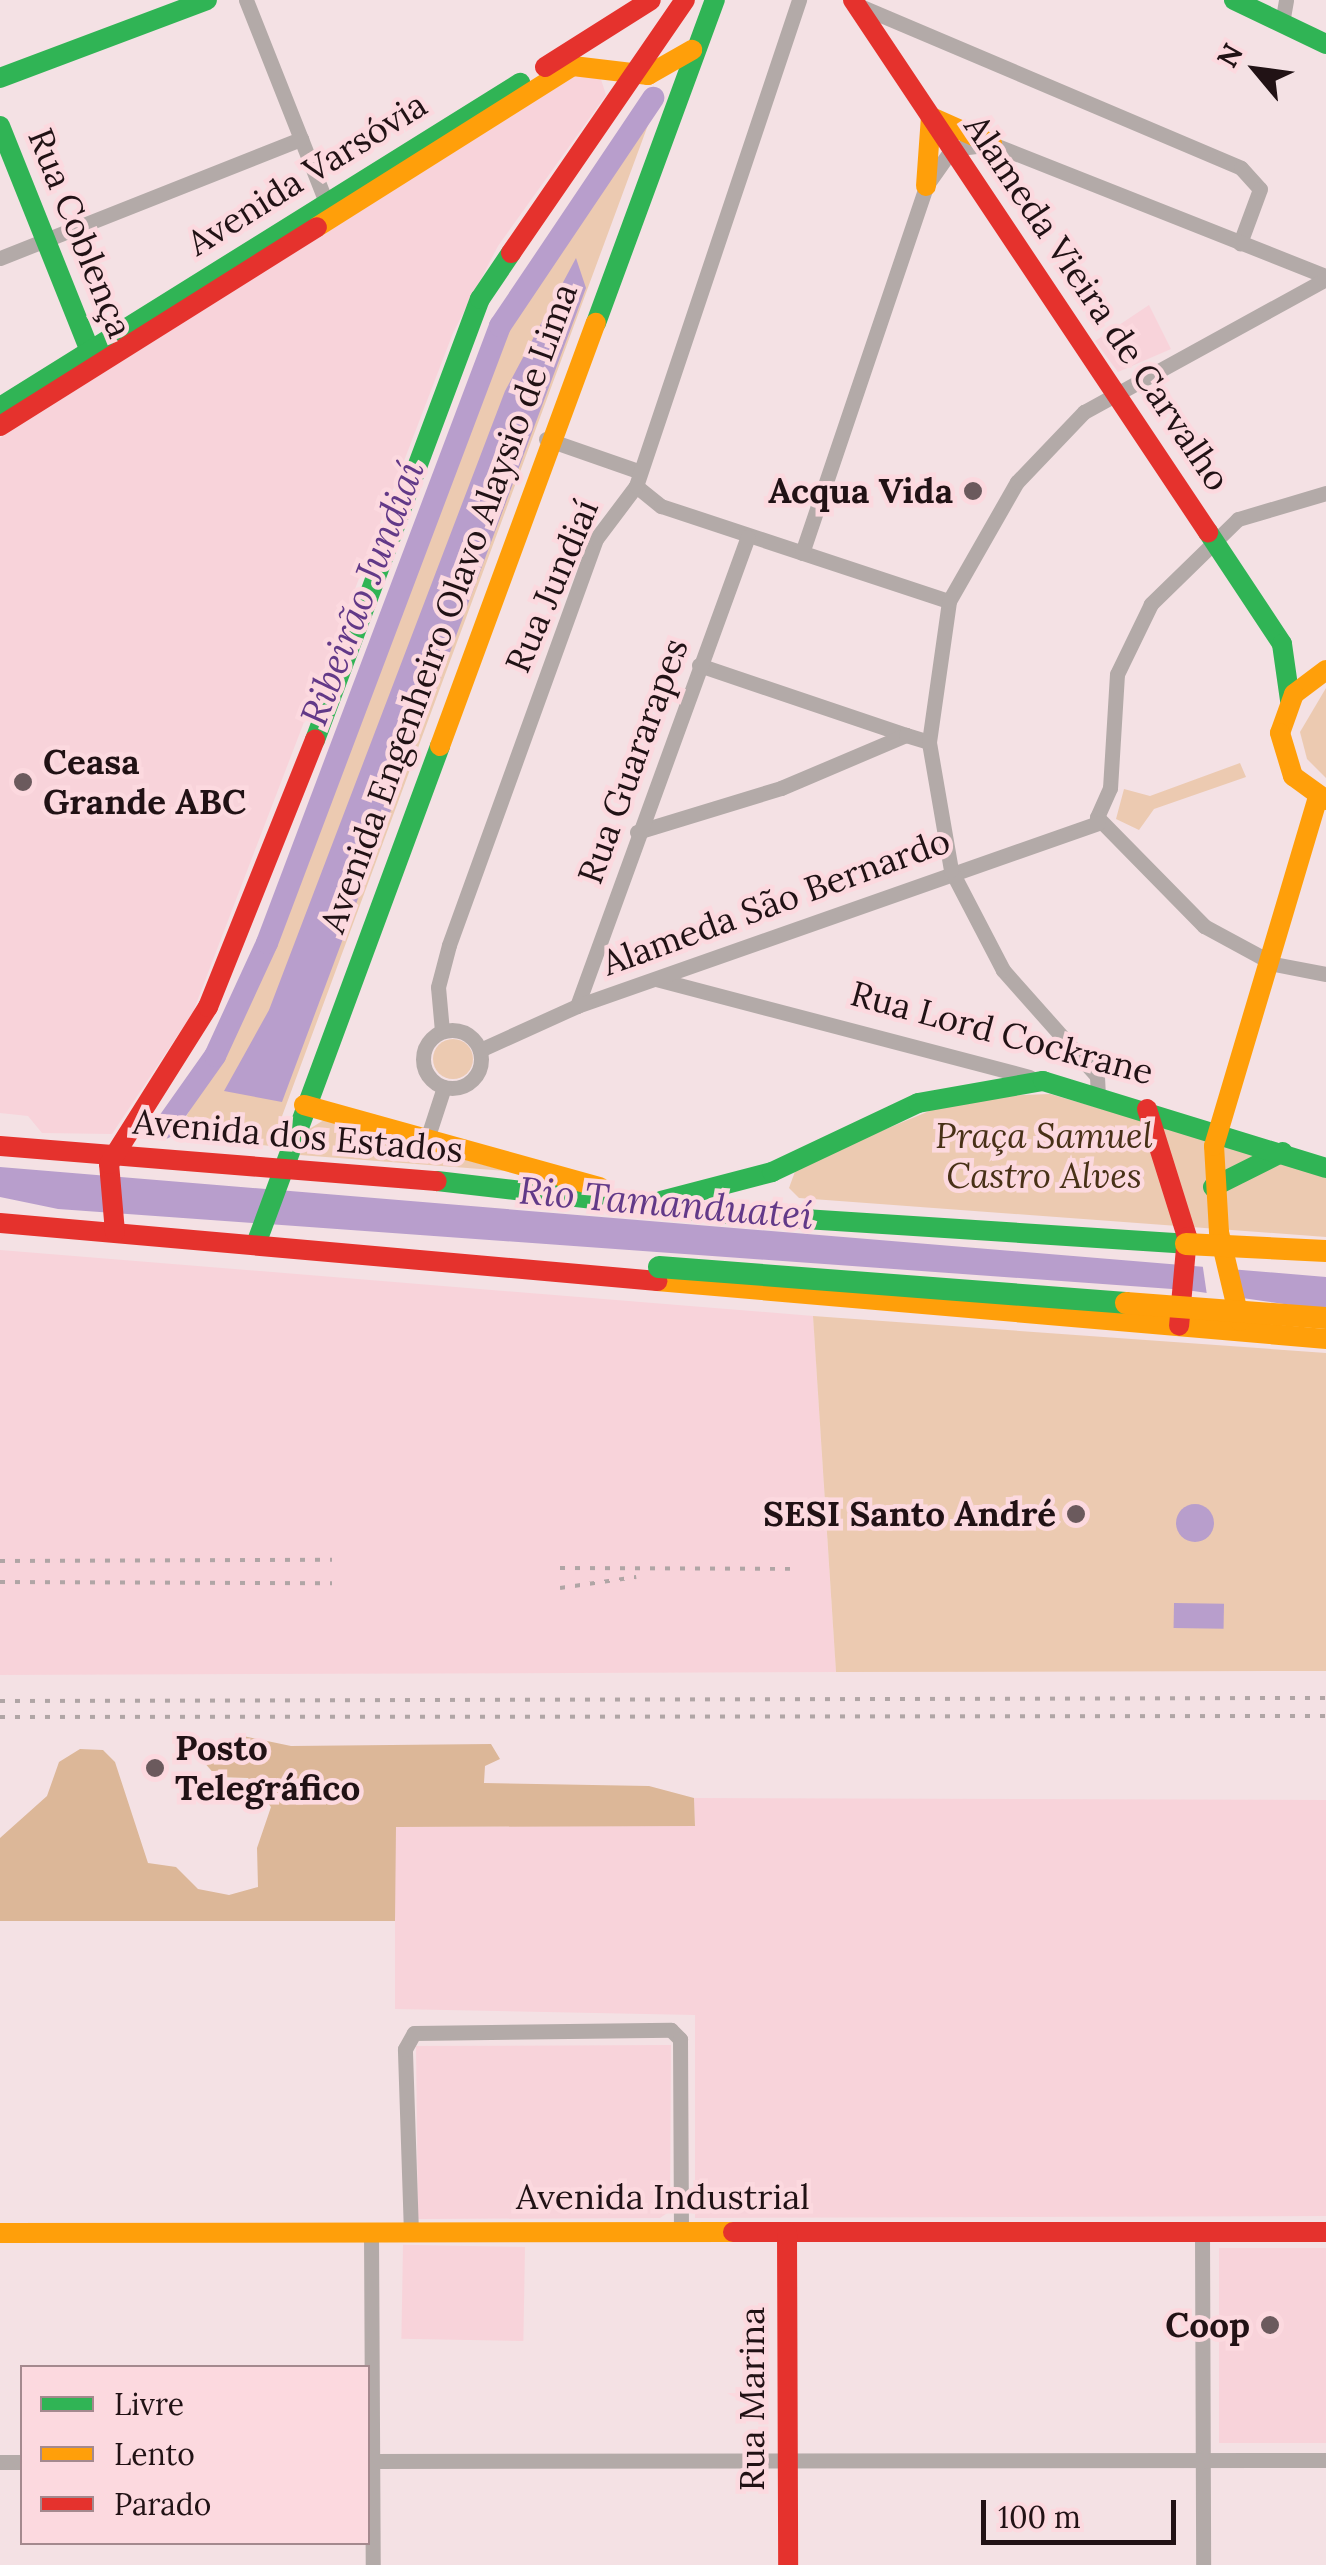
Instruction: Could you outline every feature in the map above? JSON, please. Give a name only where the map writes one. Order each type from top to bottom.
[{"type":"main road","points":[[0,78],[207,0]]},
{"type":"main road","points":[[688,0],[702,25]]},
{"type":"main road","name":"Avenida Engenheiro Olavo Alaysio de Lima","points":[[111,1164],[208,1007],[243,930],[480,299],[625,69],[688,0]]},
{"type":"main road","name":"Avenida Engenheiro Olavo Alaysio de Lima","points":[[259,1236],[546,439],[692,50],[716,0]]},
{"type":"main road","points":[[1234,0],[1284,11],[1326,44]]},
{"type":"main road","name":"Alameda Vieira de Carvalho","points":[[854,2],[1282,644],[1290,700],[1282,754],[1322,799]]},
{"type":"main road","points":[[625,69],[616,41],[644,4]]},
{"type":"main road","name":"Avenida Varsóvia","points":[[329,212],[644,4]]},
{"type":"main road","name":"Avenida Varsóvia","points":[[0,407],[91,359],[573,66],[659,73],[692,50]]},
{"type":"main road","points":[[926,186],[931,117],[992,144]]},
{"type":"main road","name":"Rua Coblença","points":[[0,126],[91,359]]},
{"type":"main road","name":"Avenida Varsóvia","points":[[0,426],[91,359]]},
{"type":"main road","name":"Alameda Vieira de Carvalho","points":[[1282,644],[1326,669]]},
{"type":"main road","points":[[1290,700],[1326,669]]},
{"type":"main road","points":[[1242,1331],[1220,1240],[1213,1187],[1217,1131],[1274,964],[1322,799]]},
{"type":"main road","points":[[660,1201],[772,1172],[918,1103],[1043,1081]]},
{"type":"main road","name":"Rua Lord Cockrane","points":[[1043,1081],[1147,1109],[1326,1168]]},
{"type":"main road","points":[[304,1104],[428,1133],[626,1196]]},
{"type":"main road","points":[[1147,1109],[1187,1236],[1187,1302],[1178,1326]]},
{"type":"main road","name":"Avenida dos Estados","points":[[0,1146],[111,1164],[279,1178],[626,1196],[712,1212],[1326,1251]]},
{"type":"main road","points":[[1213,1187],[1283,1152]]},
{"type":"main road","points":[[111,1164],[114,1223]]},
{"type":"main road","points":[[0,1223],[114,1223],[582,1272],[1326,1339]]},
{"type":"main road","points":[[582,1272],[659,1268],[1326,1318]]},
{"type":"main road","name":"Rua Marina","points":[[787,2232],[788,2565]]},
{"type":"main road","name":"Avenida Industrial","points":[[0,2233],[1326,2232]]},
{"type":"street","points":[[246,0],[329,212]]},
{"type":"street","name":"Rua Jundiaí","points":[[442,1031],[438,987],[449,945],[596,539],[637,478],[798,0]]},
{"type":"street","points":[[854,2],[1241,168],[1260,189],[1240,242]]},
{"type":"street","points":[[0,258],[301,139]]},
{"type":"street","points":[[802,553],[926,186],[952,149],[992,144],[1326,278]]},
{"type":"street","points":[[1098,1096],[1094,1072],[1003,970],[950,870],[929,742],[949,601],[1017,482],[1114,391],[1326,278]]},
{"type":"street","points":[[546,439],[637,478],[649,501],[949,601]]},
{"type":"street","points":[[1326,493],[1265,506],[1210,537],[1151,604],[1125,651],[1098,824],[1134,846],[1187,914],[1274,964],[1326,974]]},
{"type":"street","name":"Rua Guararapes","points":[[577,1006],[636,832],[748,537]]},
{"type":"street","points":[[699,666],[929,742]]},
{"type":"street","points":[[636,832],[782,788],[906,735]]},
{"type":"street","name":"Alameda São Bernardo","points":[[480,1050],[577,1006],[950,870],[1098,824]]},
{"type":"street","name":"Rua Lord Cockrane","points":[[656,978],[1043,1081]]},
{"type":"street","points":[[461,1030],[480,1050],[470,1082],[444,1087],[423,1064],[442,1031],[461,1030]]},
{"type":"street","points":[[428,1133],[444,1087]]},
{"type":"street","points":[[1283,1152],[1326,1151]]},
{"type":"street","points":[[411,2233],[409,2038],[678,2032],[681,2232]]},
{"type":"street","points":[[1202,2232],[1203,2565]]},
{"type":"street","points":[[371,2233],[372,2565]]},
{"type":"street","points":[[370,2461],[1326,2460]]},
{"type":"shaded area","name":"Ceasa Grande ABC","points":[[599,73],[606,95],[498,246],[453,333],[193,1012],[112,1134],[42,1133],[28,1116],[0,1113],[0,438],[578,74]]},
{"type":"shaded area","points":[[576,258],[586,288],[282,1102],[224,1091],[269,1010],[505,391]]},
{"type":"shaded area","points":[[1149,305],[1171,349],[1118,372],[1095,341]]},
{"type":"shaded area","points":[[0,1167],[1326,1277],[1326,1310],[1186,1290],[58,1209],[0,1197]]},
{"type":"shaded area","points":[[0,1250],[813,1316],[836,1672],[0,1675]]},
{"type":"shaded area","points":[[1195,1504],[1209,1509],[1214,1523],[1209,1537],[1195,1542],[1181,1537],[1176,1523],[1181,1509]]},
{"type":"shaded area","points":[[1174,1603],[1224,1604],[1224,1629],[1174,1628]]},
{"type":"shaded area","points":[[243,1736],[291,1746],[491,1744],[500,1759],[485,1766],[484,1783],[649,1786],[694,1798],[695,1826],[396,1827],[395,1921],[0,1921],[0,1838],[47,1796],[59,1762],[80,1749],[103,1750],[115,1762],[148,1863],[176,1867],[198,1889],[229,1895],[258,1887],[257,1848],[271,1807],[248,1778],[217,1777],[202,1760],[207,1745]]},
{"type":"shaded area","points":[[694,1798],[1326,1800],[1326,2216],[695,2218],[695,2015],[395,2009],[395,1827],[695,1826]]},
{"type":"shaded area","points":[[671,2045],[670,2211],[660,2218],[418,2219],[416,2046]]},
{"type":"shaded area","points":[[403,2245],[525,2247],[523,2341],[401,2339]]},
{"type":"shaded area","name":"Coop","points":[[1219,2248],[1326,2248],[1326,2443],[1219,2443]]},
{"type":"green space","points":[[655,106],[271,1146],[175,1136],[250,1005],[513,316]]},
{"type":"green space","points":[[1326,688],[1326,778],[1307,759],[1300,732]]},
{"type":"green space","points":[[1240,763],[1246,777],[1154,809],[1139,830],[1116,819],[1124,789],[1150,796]]},
{"type":"green space","points":[[453,1039],[467,1045],[473,1059],[467,1073],[453,1079],[439,1073],[433,1059],[439,1045]]},
{"type":"green space","name":"Praça Samuel Castro Alves","points":[[1050,1094],[1326,1174],[1326,1237],[799,1198],[789,1188],[797,1166],[963,1097]]},
{"type":"green space","points":[[324,1120],[506,1171],[300,1155],[306,1131]]},
{"type":"green space","name":"SESI Santo André","points":[[813,1316],[1326,1353],[1326,1671],[836,1672]]},
{"type":"pier","points":[[1202,1261],[1228,1264],[1238,1300],[1208,1302]]},
{"type":"waterway","name":"Ribeirão Jundiaí","points":[[164,1128],[215,1056],[267,943],[500,326],[653,98]]},
{"type":"railway","points":[[0,1561],[332,1560]]},
{"type":"railway","points":[[560,1568],[800,1569]]},
{"type":"railway","points":[[560,1588],[636,1577]]},
{"type":"railway","points":[[0,1582],[332,1583]]},
{"type":"railway","points":[[0,1701],[1326,1698]]},
{"type":"railway","points":[[0,1717],[1326,1716]]},
{"type":"traffic: fast","points":[[0,78],[207,0]]},
{"type":"traffic: fast","points":[[596,323],[715,0]]},
{"type":"traffic: fast","points":[[1234,0],[1326,44]]},
{"type":"traffic: fast","points":[[0,407],[520,83]]},
{"type":"traffic: fast","points":[[0,126],[95,364]]},
{"type":"traffic: fast","points":[[315,740],[480,299],[511,253]]},
{"type":"traffic: fast","points":[[1208,532],[1282,644],[1290,700]]},
{"type":"traffic: fast","points":[[256,1244],[440,746]]},
{"type":"traffic: fast","points":[[661,1201],[772,1172],[918,1103],[1043,1081],[1326,1168]]},
{"type":"traffic: fast","points":[[1213,1187],[1283,1152]]},
{"type":"traffic: fast","points":[[437,1181],[712,1213],[1186,1244]]},
{"type":"traffic: fast","points":[[659,1267],[1126,1303]]},
{"type":"traffic: slow","points":[[317,227],[573,66],[648,75],[692,50]]},
{"type":"traffic: slow","points":[[926,186],[931,117],[992,144]]},
{"type":"traffic: slow","points":[[440,746],[596,323]]},
{"type":"traffic: slow","points":[[1326,670],[1294,694],[1280,733],[1293,776],[1326,800]]},
{"type":"traffic: slow","points":[[1240,1321],[1219,1232],[1214,1146],[1318,797]]},
{"type":"traffic: slow","points":[[304,1105],[600,1187]]},
{"type":"traffic: slow","points":[[1186,1244],[1326,1251]]},
{"type":"traffic: slow","points":[[657,1281],[1326,1339]]},
{"type":"traffic: slow","points":[[1126,1303],[1326,1318]]},
{"type":"traffic: slow","points":[[0,2233],[733,2232]]},
{"type":"traffic: jam","points":[[545,67],[651,0]]},
{"type":"traffic: jam","points":[[511,253],[685,0]]},
{"type":"traffic: jam","points":[[853,0],[1208,532]]},
{"type":"traffic: jam","points":[[0,426],[317,227]]},
{"type":"traffic: jam","points":[[115,1232],[109,1164],[208,1007],[315,740]]},
{"type":"traffic: jam","points":[[1147,1109],[1187,1237],[1179,1326]]},
{"type":"traffic: jam","points":[[0,1146],[437,1181]]},
{"type":"traffic: jam","points":[[0,1223],[657,1281]]},
{"type":"traffic: jam","points":[[733,2232],[1326,2232]]},
{"type":"traffic: jam","points":[[787,2232],[788,2565]]},
{"type":"place","name":"Acqua Vida","points":[[973,491]]},
{"type":"place","name":"Ceasa Grande ABC","points":[[23,782]]},
{"type":"place","name":"SESI Santo André","points":[[1076,1514]]},
{"type":"place","name":"Posto Telegráfico","points":[[155,1768]]},
{"type":"place","name":"Coop","points":[[1270,2325]]},
{"type":"water label","name":"Rio Tamanduateí","points":[[666,1203]]}]
